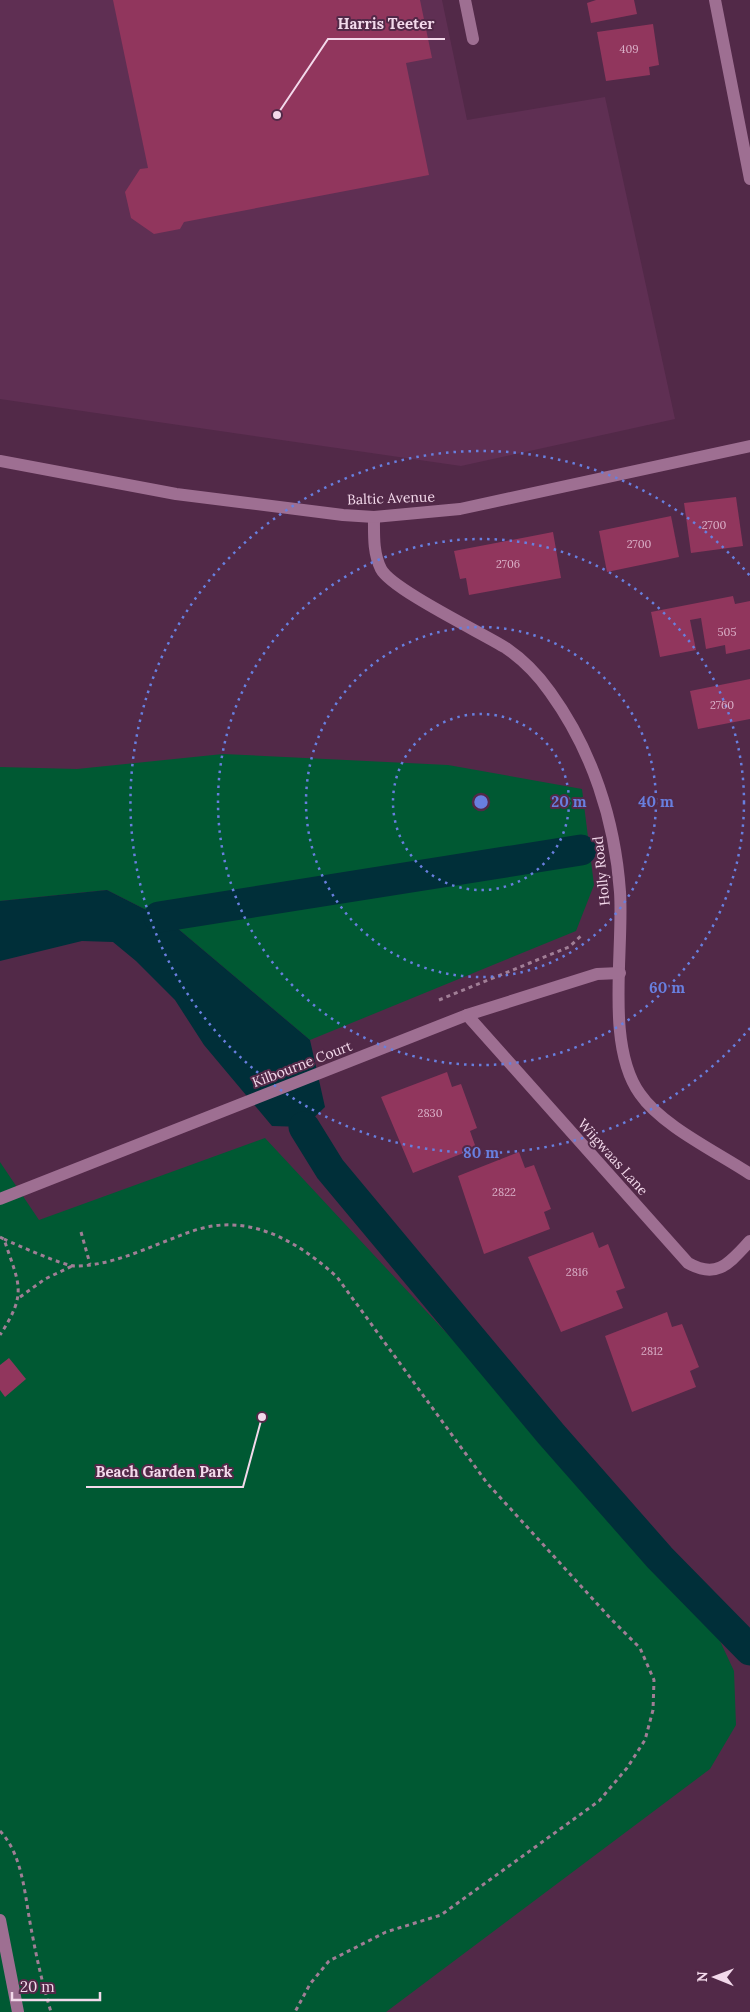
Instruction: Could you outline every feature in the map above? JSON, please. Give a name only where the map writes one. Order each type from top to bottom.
[{"type":"street","points":[[465,0],[473,39]]},
{"type":"street","points":[[715,0],[750,179]]},
{"type":"street","name":"Baltic Avenue","points":[[0,460],[176,494],[343,515],[374,516],[460,510],[750,446]]},
{"type":"street","name":"Holly Road","points":[[374,516],[374,552],[387,578],[507,649],[527,666],[550,691],[577,736],[600,784],[615,842],[620,893],[620,1042],[627,1069],[639,1094],[658,1115],[750,1174]]},
{"type":"street","name":"Kilbourne Court","points":[[0,1199],[467,1015],[597,974],[620,973]]},
{"type":"street","name":"Wiigwaas Lane","points":[[467,1015],[688,1264],[699,1269],[713,1271],[727,1265],[750,1241]]},
{"type":"street","points":[[0,1920],[6,1983],[18,2012]]},
{"type":"path","points":[[430,1004],[568,947],[583,934]]},
{"type":"path","points":[[19,1298],[45,1279],[73,1266],[129,1255],[204,1227],[232,1225],[258,1229],[284,1238],[316,1258],[337,1277],[487,1483],[611,1619],[640,1648],[654,1680],[653,1710],[645,1740],[627,1768],[599,1801],[441,1915],[386,1932],[329,1961],[310,1984],[295,2012]]},
{"type":"path","points":[[81,1232],[90,1264]]},
{"type":"path","points":[[2,1238],[73,1266]]},
{"type":"path","points":[[0,1335],[14,1314],[19,1298],[18,1278],[2,1238]]},
{"type":"path","points":[[0,1832],[8,1840],[18,1861],[42,1982],[51,2012]]},
{"type":"shaded area","points":[[0,0],[442,0],[467,120],[605,97],[675,419],[461,466],[0,399]]},
{"type":"shaded area","points":[[107,890],[170,922],[310,1040],[325,1107],[304,1127],[272,1126],[204,1045],[175,1000],[136,961],[113,942],[82,941],[0,961],[0,901]]},
{"type":"green space","points":[[223,754],[448,765],[582,789],[594,885],[576,931],[310,1040],[170,922],[107,890],[0,901],[0,767],[77,769]]},
{"type":"green space","points":[[265,1138],[707,1613],[734,1671],[736,1725],[710,1769],[386,2012],[0,2012],[0,1162],[39,1220]]},
{"type":"building","points":[[113,0],[420,0],[432,58],[406,63],[429,175],[184,222],[180,229],[154,234],[131,218],[125,192],[140,169],[148,168]]},
{"type":"building","points":[[596,0],[634,0],[637,14],[591,23],[587,3]]},
{"type":"building","points":[[653,24],[659,65],[649,67],[650,75],[606,81],[597,32]]},
{"type":"building","points":[[736,497],[743,546],[691,553],[684,503]]},
{"type":"building","points":[[671,516],[679,557],[607,572],[599,531]]},
{"type":"building","points":[[553,532],[561,578],[469,595],[466,578],[460,579],[454,551]]},
{"type":"building","points":[[733,596],[735,604],[750,601],[750,649],[726,654],[725,645],[706,649],[701,618],[690,620],[696,650],[660,657],[651,612]]},
{"type":"building","points":[[750,679],[750,719],[698,729],[690,691]]},
{"type":"building","points":[[447,1072],[452,1087],[461,1084],[477,1128],[470,1131],[476,1148],[413,1173],[381,1097]]},
{"type":"building","points":[[519,1152],[525,1168],[534,1165],[551,1209],[544,1212],[550,1229],[484,1254],[458,1176]]},
{"type":"building","points":[[593,1232],[599,1248],[608,1244],[625,1288],[616,1291],[623,1308],[561,1332],[528,1257]]},
{"type":"building","points":[[667,1312],[672,1327],[682,1324],[699,1367],[690,1371],[696,1387],[632,1412],[605,1336]]},
{"type":"building","points":[[9,1358],[26,1379],[5,1397],[0,1390],[0,1365]]},
{"type":"waterway","points":[[159,917],[581,850]]},
{"type":"waterway","points":[[304,1127],[330,1169],[551,1434],[660,1558],[750,1650]]},
{"type":"place","name":"Harris Teeter","points":[[277,115]]},
{"type":"place","name":"Beach Garden Park","points":[[262,1417]]}]
